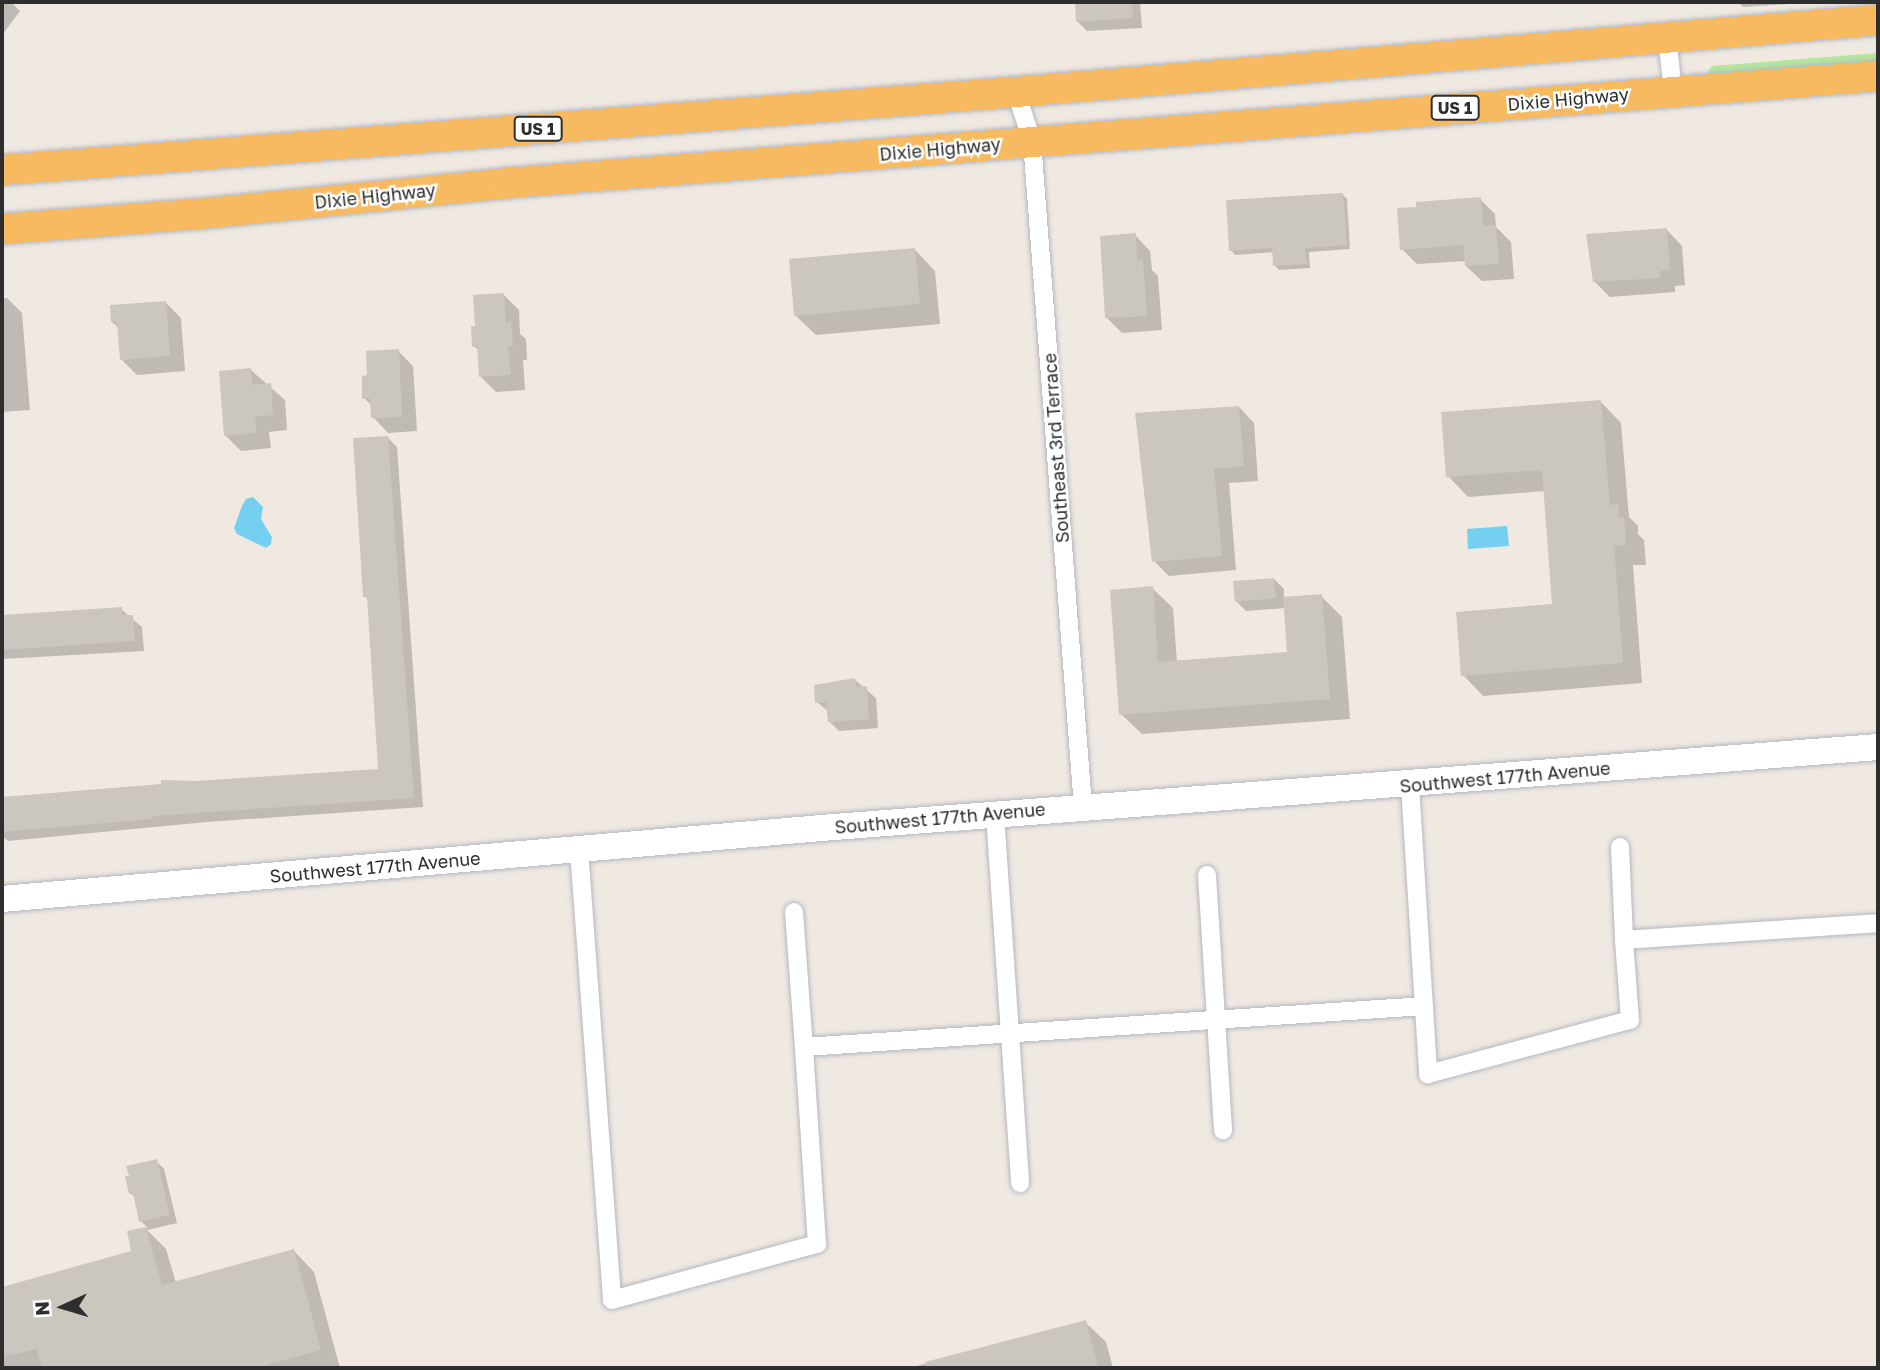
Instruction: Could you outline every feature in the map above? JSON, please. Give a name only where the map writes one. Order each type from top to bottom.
[{"type":"highway","name":"US 1","points":[[2,170],[1016,92],[1878,20]]},
{"type":"highway","name":"Dixie Highway","points":[[2,229],[188,215],[507,183],[1878,76]]},
{"type":"main road","name":"Southwest 177th Avenue","points":[[2,899],[995,814],[1410,785],[1878,747]]},
{"type":"street","points":[[1667,38],[1673,91]]},
{"type":"street","name":"Southeast 3rd Terrace","points":[[1016,92],[1032,141],[1083,807]]},
{"type":"street","points":[[1410,785],[1428,1074],[1630,1020],[1620,846]]},
{"type":"street","points":[[995,814],[1020,1183]]},
{"type":"street","points":[[579,849],[612,1300],[817,1244],[794,912]]},
{"type":"street","points":[[1207,875],[1223,1131]]},
{"type":"street","points":[[1624,940],[1878,923]]},
{"type":"street","points":[[804,1047],[1216,1022],[1424,1006]]},
{"type":"green space","points":[[1878,53],[1878,62],[1710,74],[1708,72],[1712,66]]},
{"type":"water","points":[[253,497],[263,507],[261,519],[272,537],[271,544],[266,548],[237,534],[234,528],[246,499]]},
{"type":"water","points":[[1507,526],[1509,546],[1468,549],[1467,529]]},
{"type":"building","points":[[1075,2],[1132,2],[1133,18],[1076,22]]},
{"type":"building","points":[[1343,193],[1347,245],[1305,248],[1307,264],[1273,266],[1272,248],[1229,251],[1226,200]]},
{"type":"building","points":[[1481,197],[1483,226],[1496,225],[1499,264],[1465,266],[1463,245],[1400,250],[1397,208],[1416,207],[1416,202]]},
{"type":"building","points":[[1667,228],[1670,270],[1660,271],[1661,278],[1593,282],[1586,234]]},
{"type":"building","points":[[1136,233],[1137,260],[1143,259],[1147,316],[1105,318],[1100,236]]},
{"type":"building","points":[[915,248],[920,304],[794,316],[789,259]]},
{"type":"building","points":[[504,293],[506,322],[511,322],[513,345],[508,346],[511,375],[479,377],[477,346],[472,347],[471,326],[475,326],[473,295]]},
{"type":"building","points":[[166,301],[170,356],[120,360],[117,322],[111,322],[110,305]]},
{"type":"building","points":[[399,349],[402,417],[371,418],[370,398],[362,399],[362,376],[367,375],[366,351]]},
{"type":"building","points":[[251,368],[252,385],[271,383],[273,415],[255,417],[256,433],[224,436],[219,371]]},
{"type":"building","points":[[1601,400],[1610,505],[1618,504],[1619,518],[1624,517],[1626,545],[1614,546],[1623,663],[1461,676],[1456,612],[1552,604],[1542,470],[1446,477],[1441,412]]},
{"type":"building","points":[[1239,406],[1244,466],[1214,469],[1222,556],[1152,562],[1135,413]]},
{"type":"building","points":[[388,436],[414,798],[153,816],[153,819],[2,832],[2,797],[161,784],[161,780],[196,781],[378,769],[353,438]]},
{"type":"building","points":[[1274,578],[1276,598],[1235,602],[1233,581]]},
{"type":"building","points":[[1153,586],[1158,662],[1287,652],[1283,597],[1322,594],[1330,699],[1119,715],[1110,590]]},
{"type":"building","points":[[122,607],[122,615],[133,615],[135,641],[2,650],[2,615]]},
{"type":"building","points":[[855,678],[856,687],[867,686],[869,719],[828,722],[826,702],[815,703],[814,685]]},
{"type":"building","points":[[157,1159],[170,1215],[139,1222],[133,1193],[129,1194],[126,1166]]},
{"type":"building","points":[[146,1227],[162,1285],[294,1249],[321,1350],[255,1368],[42,1368],[37,1349],[2,1357],[2,1287],[131,1251],[127,1231]]},
{"type":"building","points":[[1086,1320],[1098,1368],[926,1368],[925,1362]]}]
